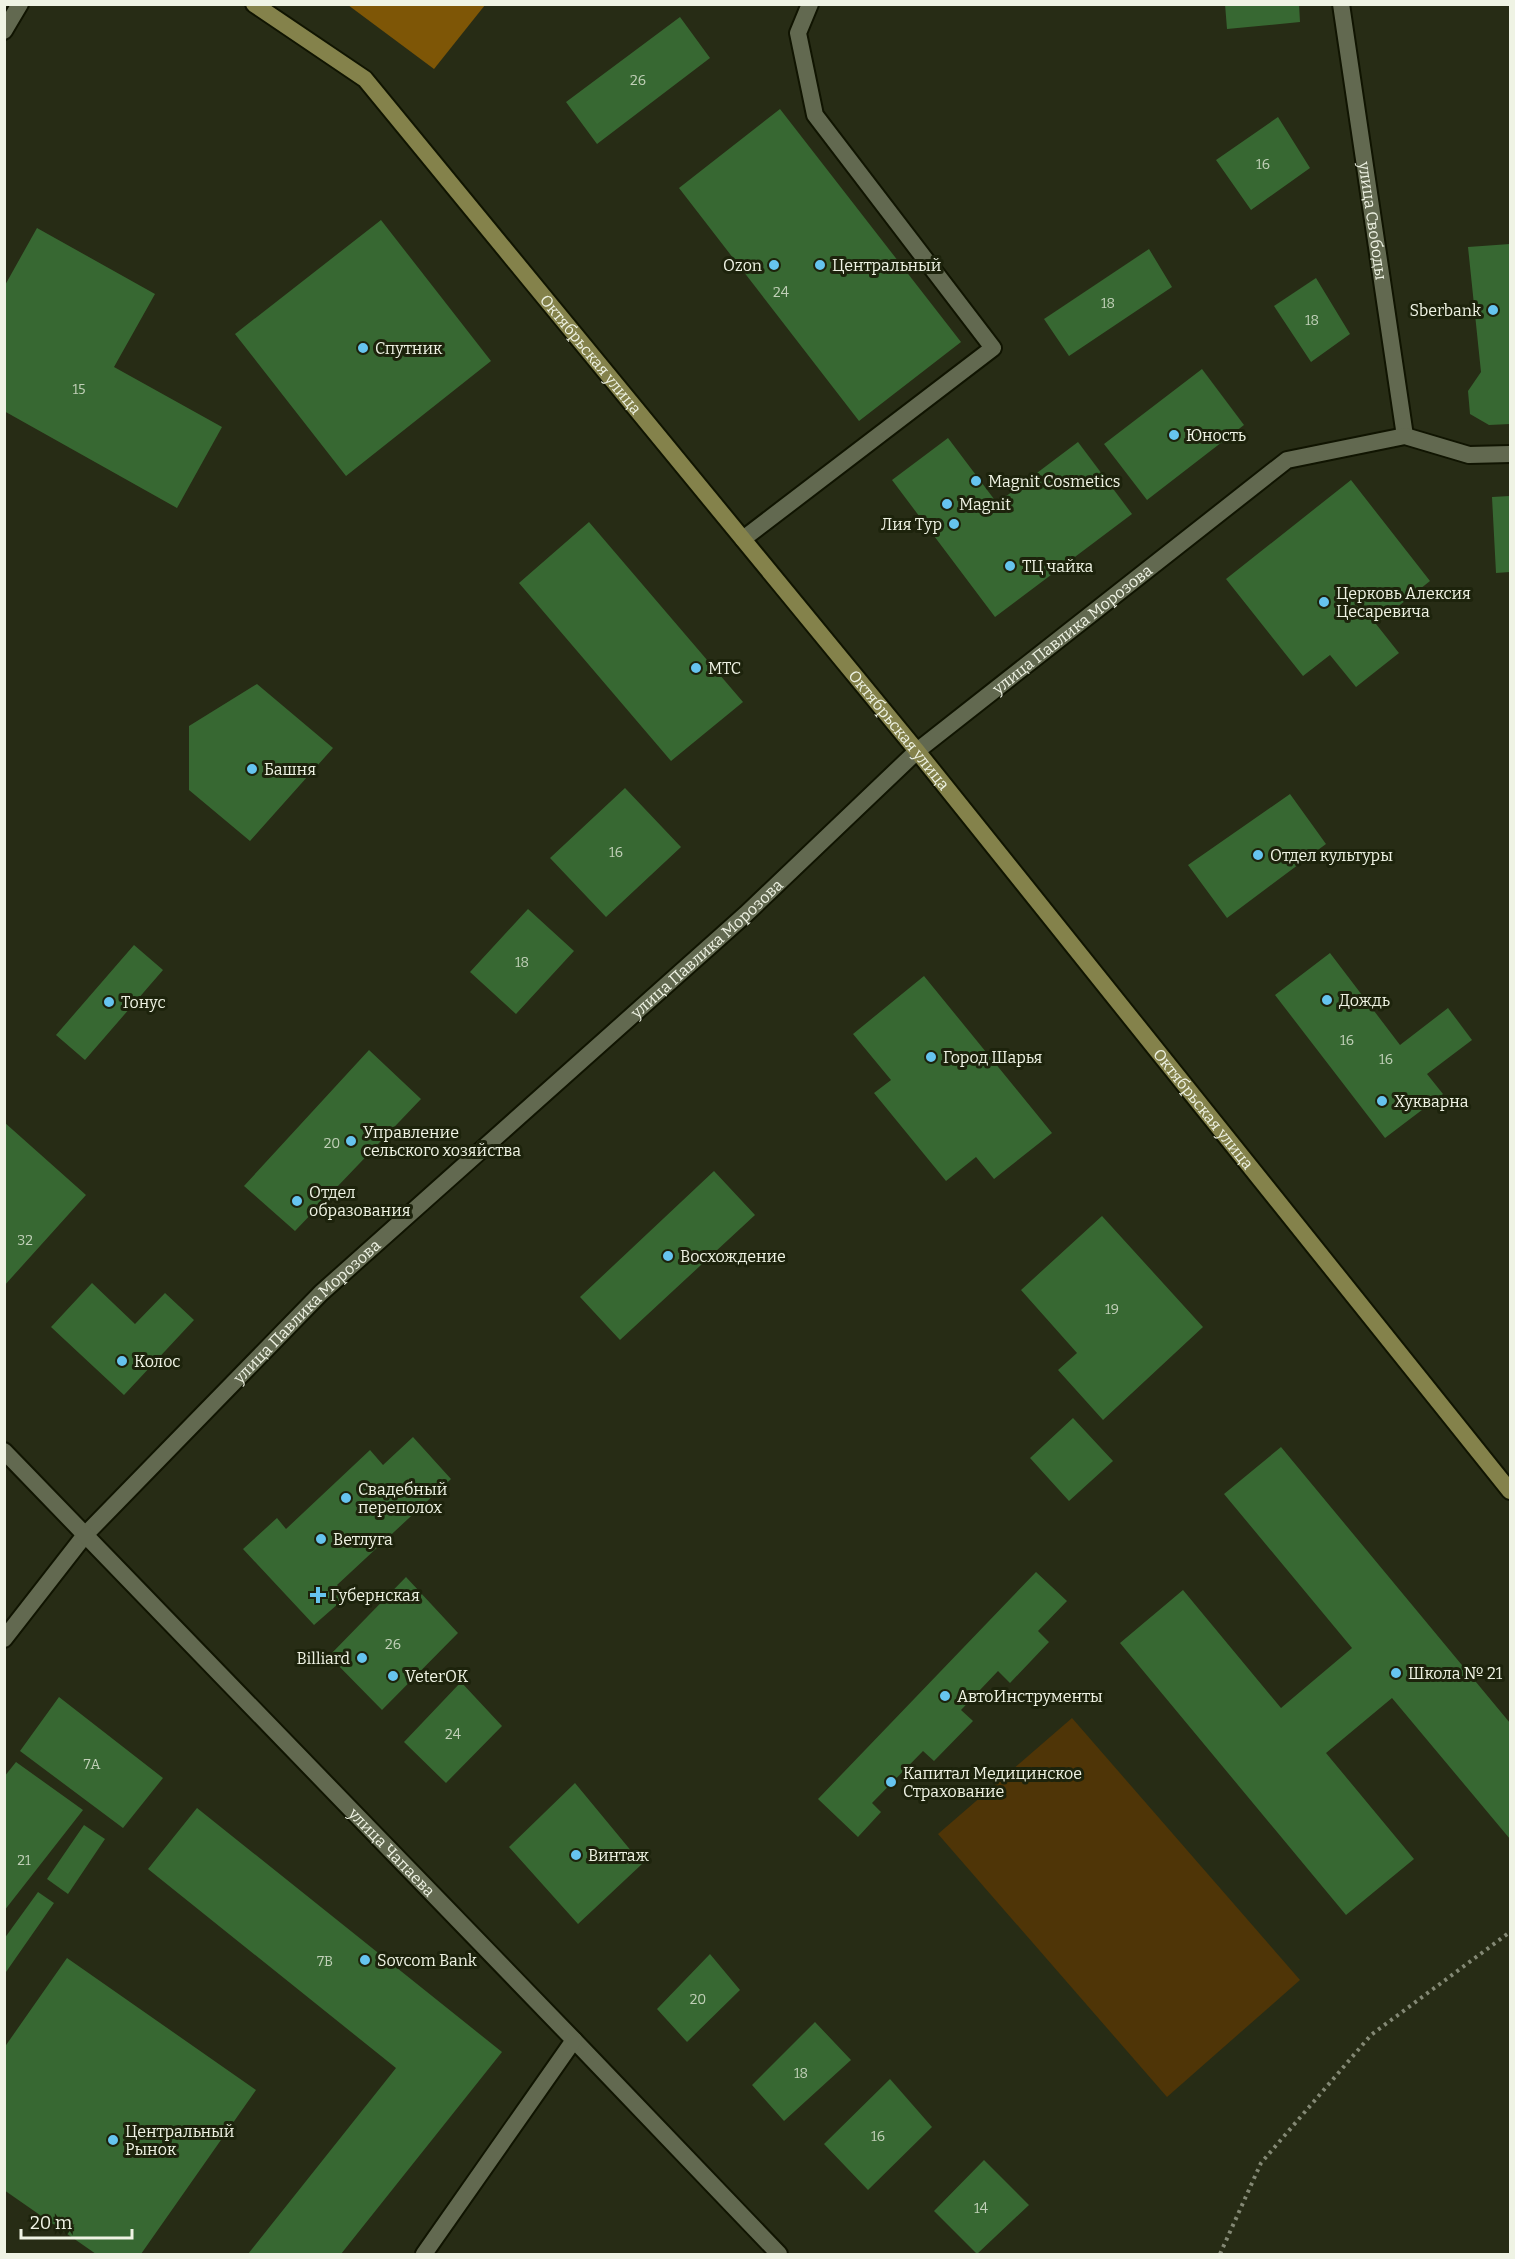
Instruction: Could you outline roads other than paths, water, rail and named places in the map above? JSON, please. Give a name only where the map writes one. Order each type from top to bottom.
[{"type":"main road","name":"Октябрьская улица","points":[[254,4],[365,79],[917,751],[1510,1491]]},
{"type":"street","points":[[4,31],[20,4]]},
{"type":"street","points":[[743,539],[993,348],[815,115],[798,33],[810,4]]},
{"type":"street","name":"улица Свободы","points":[[1341,4],[1405,436]]},
{"type":"street","name":"улица Павлика Морозова","points":[[4,1639],[85,1535],[321,1293],[746,914],[917,751],[1287,460],[1405,436],[1469,455],[1510,454]]},
{"type":"street","name":"улица Чапаева","points":[[4,1451],[779,2254]]},
{"type":"street","points":[[424,2254],[574,2040]]},
{"type":"place","name":"Ozon","points":[[774,265]]},
{"type":"place","name":"Центральный","points":[[820,265]]},
{"type":"place","name":"Sberbank","points":[[1493,310]]},
{"type":"place","name":"Спутник","points":[[363,348]]},
{"type":"place","name":"Юность","points":[[1174,435]]},
{"type":"place","name":"Magnit Cosmetics","points":[[976,481]]},
{"type":"place","name":"Magnit","points":[[947,504]]},
{"type":"place","name":"Лия Тур","points":[[954,524]]},
{"type":"place","name":"ТЦ чайка","points":[[1010,566]]},
{"type":"place","name":"Церковь Алексия Цесаревича","points":[[1324,602]]},
{"type":"place","name":"МТС","points":[[696,668]]},
{"type":"place","name":"Башня","points":[[252,769]]},
{"type":"place","name":"Отдел культуры","points":[[1258,855]]},
{"type":"place","name":"Дождь","points":[[1327,1000]]},
{"type":"place","name":"Тонус","points":[[109,1002]]},
{"type":"place","name":"Город Шарья","points":[[931,1057]]},
{"type":"place","name":"Хукварна","points":[[1382,1101]]},
{"type":"place","name":"Управление сельского хозяйства","points":[[351,1141]]},
{"type":"place","name":"Отдел образования","points":[[297,1201]]},
{"type":"place","name":"Восхождение","points":[[668,1256]]},
{"type":"place","name":"Колос","points":[[122,1361]]},
{"type":"place","name":"Свадебный переполох","points":[[346,1498]]},
{"type":"place","name":"Ветлуга","points":[[321,1539]]},
{"type":"place","name":"Губернская","points":[[318,1595]]},
{"type":"place","name":"Billiard","points":[[362,1658]]},
{"type":"place","name":"Школа № 21","points":[[1396,1673]]},
{"type":"place","name":"VeterOK","points":[[393,1676]]},
{"type":"place","name":"АвтоИнструменты","points":[[945,1696]]},
{"type":"place","name":"Капитал Медицинское Страхование","points":[[891,1782]]},
{"type":"place","name":"Винтаж","points":[[576,1855]]},
{"type":"place","name":"Sovcom Bank","points":[[365,1960]]},
{"type":"place","name":"Центральный Рынок","points":[[113,2140]]}]
